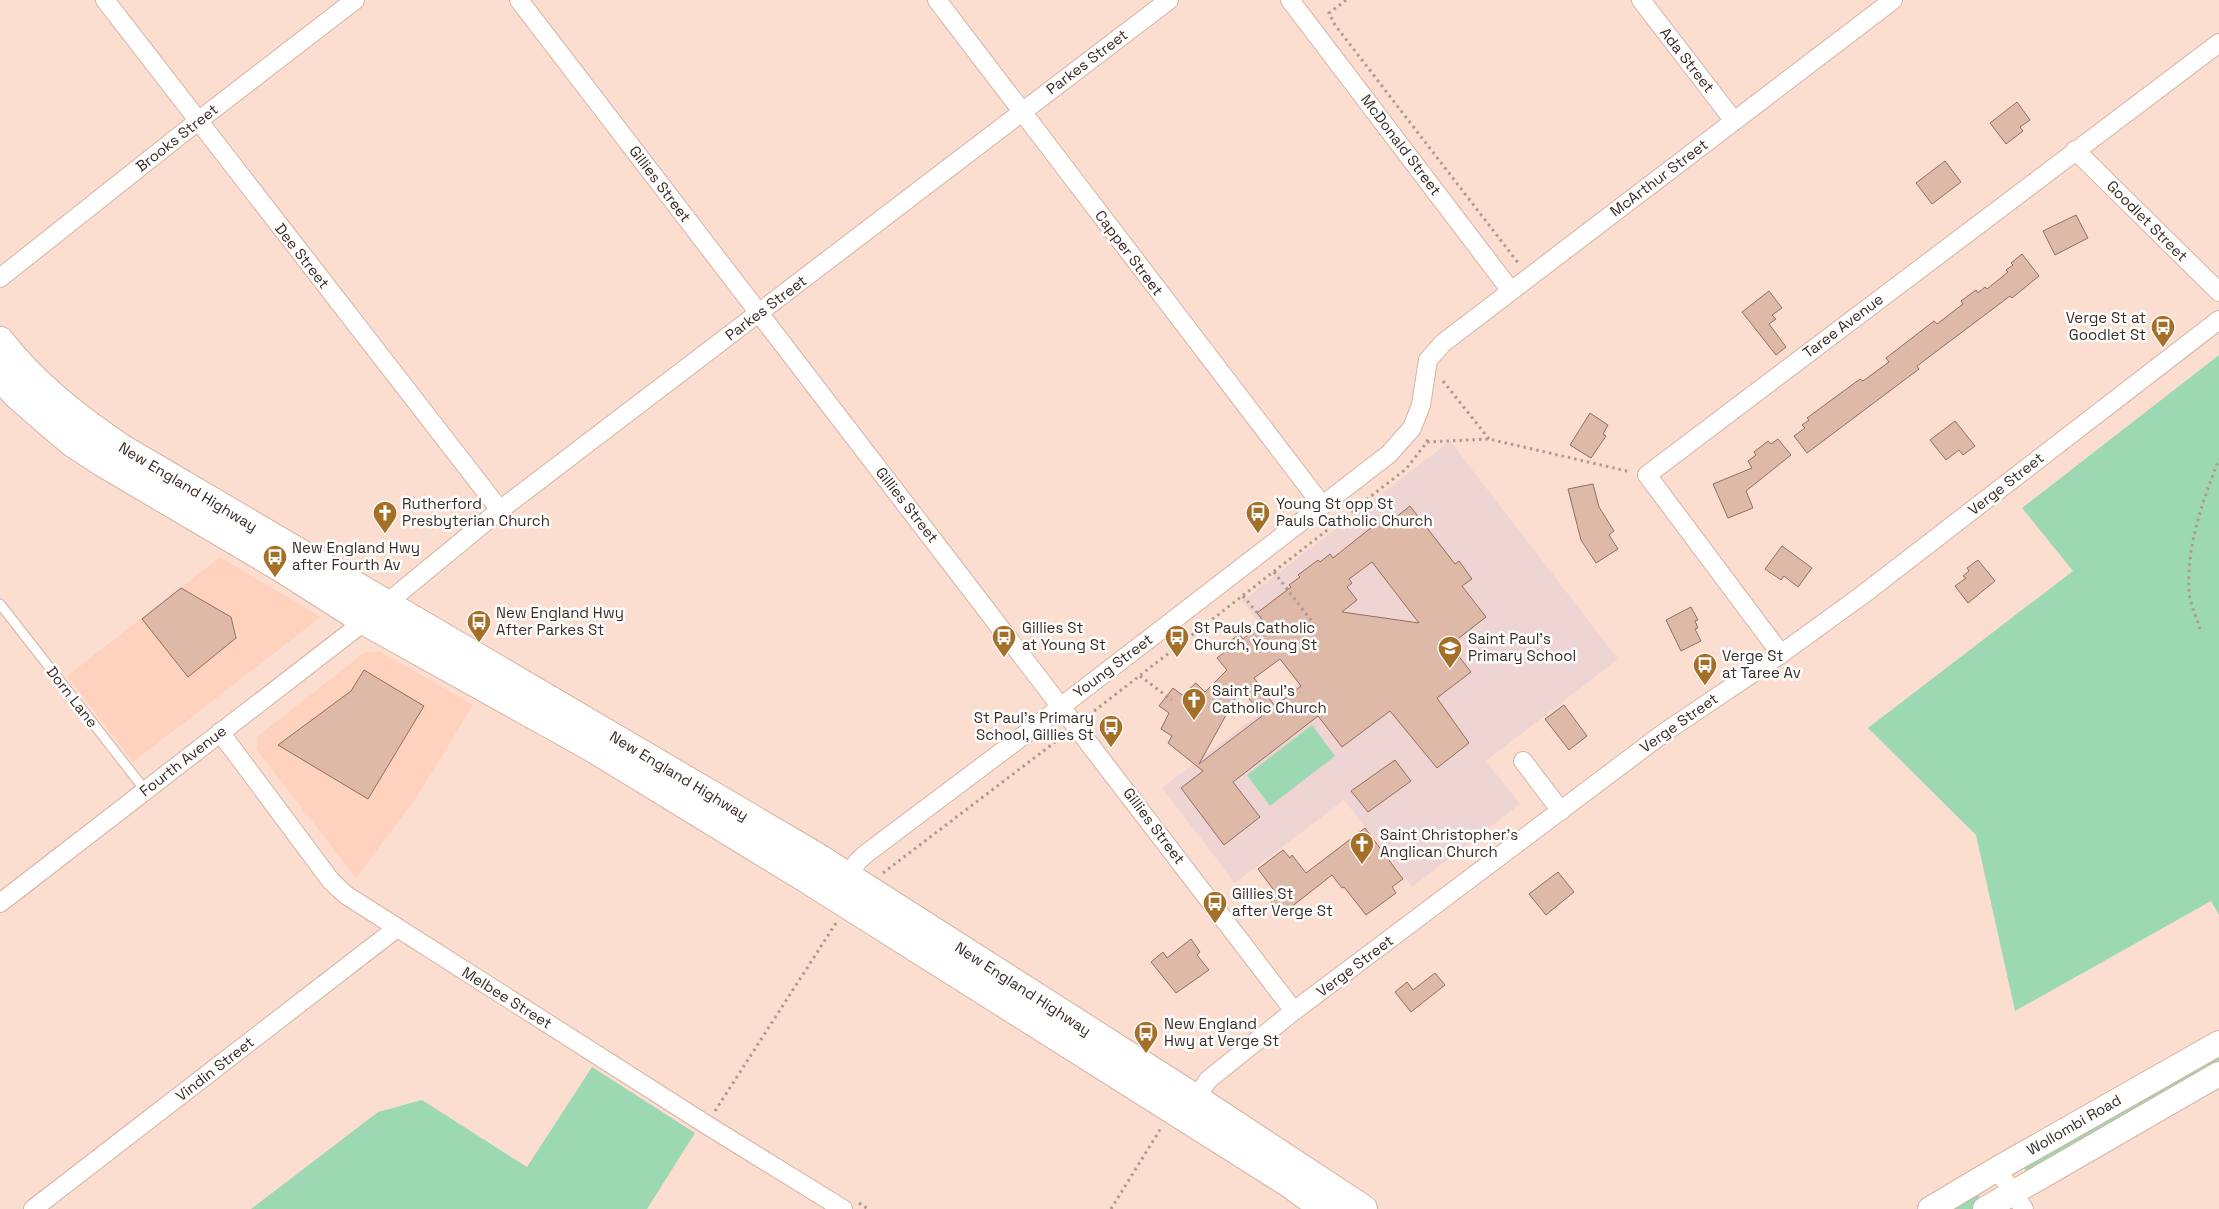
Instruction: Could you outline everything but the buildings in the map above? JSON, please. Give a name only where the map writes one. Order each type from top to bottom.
[{"type":"highway","name":"New England Highway","points":[[0,341],[32,378],[55,400],[121,448],[816,857],[840,898],[1196,1099],[1363,1208]]},
{"type":"highway","name":"New England Highway","points":[[0,375],[16,394],[48,422],[73,443],[102,462],[366,620],[593,748],[840,898],[1290,1182],[1324,1209]]},
{"type":"main road","name":"Wollombi Road","points":[[1930,1209],[2219,1043]]},
{"type":"main road","name":"Wollombi Road","points":[[1985,1209],[2018,1201],[2219,1074]]},
{"type":"street","name":"Dee Street","points":[[106,0],[500,510]]},
{"type":"street","name":"Brooks Street","points":[[0,278],[198,121],[355,0]]},
{"type":"street","name":"Gillies Street","points":[[519,0],[1294,1011]]},
{"type":"street","name":"Capper Street","points":[[937,0],[1322,505]]},
{"type":"street","name":"Parkes Street","points":[[366,620],[500,510],[1169,0]]},
{"type":"street","name":"McDonald Street","points":[[1290,0],[1511,291]]},
{"type":"street","name":"Ada Street","points":[[1641,0],[1734,121]]},
{"type":"street","name":"McArthur Street","points":[[1428,360],[1443,343],[1892,0]]},
{"type":"street","name":"Taree Avenue","points":[[1647,475],[2219,43]]},
{"type":"street","name":"Goodlet Street","points":[[2075,150],[2219,292]]},
{"type":"street","name":"Verge Street","points":[[1196,1099],[1208,1080],[1294,1011],[1665,732],[1781,654],[1861,596],[2219,320]]},
{"type":"street","name":"Young Street","points":[[840,898],[867,853],[1389,454],[1412,428],[1421,404],[1428,360]]},
{"type":"street","points":[[1647,475],[1781,654]]},
{"type":"street","name":"Fourth Avenue","points":[[0,903],[366,620]]},
{"type":"street","name":"Melbee Street","points":[[220,732],[332,881],[354,901],[707,1125],[820,1203],[843,1209]]},
{"type":"street","points":[[1523,761],[1561,811]]},
{"type":"street","name":"Vindin Street","points":[[33,1209],[397,928]]},
{"type":"street","points":[[1997,1169],[2018,1201]]},
{"type":"lane","name":"Dorn Lane","points":[[0,604],[145,790]]},
{"type":"path","points":[[1346,0],[1329,13],[1335,25],[1518,262]]},
{"type":"path","points":[[1442,380],[1489,439]]},
{"type":"path","points":[[1427,442],[1489,439],[1647,475]]},
{"type":"path","points":[[2200,630],[2189,593],[2192,554],[2204,499],[2219,459]]},
{"type":"path","points":[[1274,572],[1317,628]]},
{"type":"path","points":[[1243,596],[1260,616]]},
{"type":"path","points":[[1306,623],[1311,620]]},
{"type":"path","points":[[1140,676],[1172,700]]},
{"type":"path","points":[[881,874],[1064,734]]},
{"type":"path","points":[[707,1125],[840,898]]},
{"type":"path","points":[[1111,1209],[1162,1126]]},
{"type":"shaded area","name":"Saint Paul's Primary School","points":[[1450,441],[1618,659],[1486,761],[1520,804],[1412,887],[1344,800],[1235,883],[1162,788],[1303,680],[1242,601]]},
{"type":"shaded area","points":[[220,557],[321,617],[133,762],[67,676]]},
{"type":"shaded area","points":[[365,652],[381,652],[473,705],[416,798],[356,878],[256,749],[258,736]]},
{"type":"green space","points":[[2219,355],[2219,915],[2211,901],[2015,1011],[1976,835],[1868,728],[2073,571],[2022,508]]},
{"type":"green space","points":[[1312,725],[1335,756],[1270,806],[1247,775]]},
{"type":"green space","points":[[2219,1050],[2219,1067],[2027,1173],[2022,1165]]},
{"type":"green space","points":[[592,1067],[695,1133],[647,1209],[251,1209],[378,1112],[422,1100],[527,1167]]},
{"type":"green space","points":[[1977,1193],[1981,1199],[1972,1209],[1942,1209]]},
{"type":"place","name":"Verge St at Goodlet St","points":[[2163,348]]},
{"type":"place","name":"Rutherford Presbyterian Church","points":[[385,534]]},
{"type":"place","name":"Young St opp St Pauls Catholic Church","points":[[1258,534]]},
{"type":"place","name":"New England Hwy after Fourth Av","points":[[275,578]]},
{"type":"place","name":"New England Hwy After Parkes St","points":[[479,643]]},
{"type":"place","name":"Gillies St at Young St","points":[[1004,658]]},
{"type":"place","name":"St Pauls Catholic Church, Young St","points":[[1177,658]]},
{"type":"place","name":"Saint Paul's Primary School","points":[[1450,669]]},
{"type":"place","name":"Verge St at Taree Av","points":[[1705,686]]},
{"type":"place","name":"Saint Paul's Catholic Church","points":[[1194,721]]},
{"type":"place","name":"St Paul's Primary School, Gillies St","points":[[1111,748]]},
{"type":"place","name":"Saint Christopher's Anglican Church","points":[[1362,865]]},
{"type":"place","name":"Gillies St after Verge St","points":[[1215,924]]},
{"type":"place","name":"New England Hwy at Verge St","points":[[1146,1054]]}]
